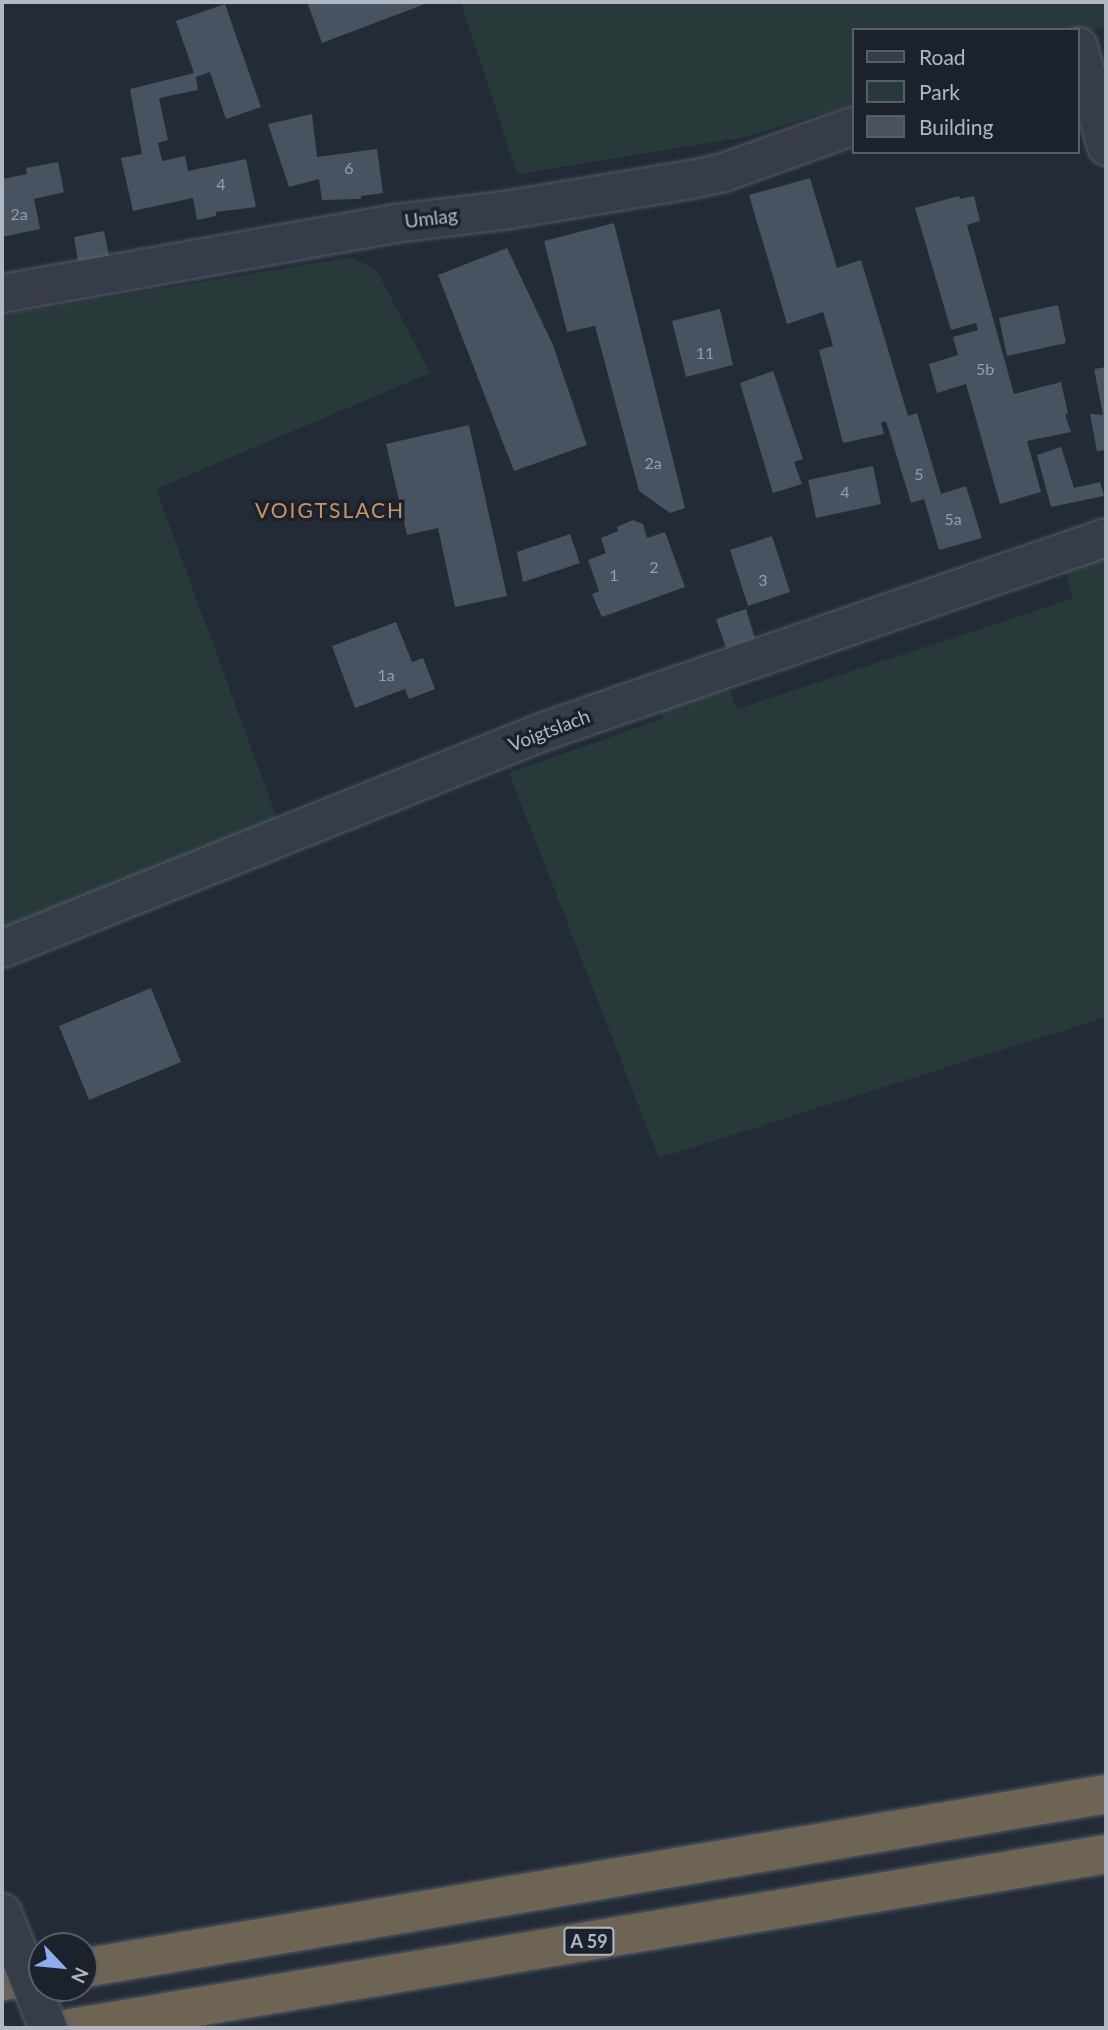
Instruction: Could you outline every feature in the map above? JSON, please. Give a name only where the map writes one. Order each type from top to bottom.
[{"type":"highway","points":[[98,1966],[1106,1794]]},
{"type":"highway","name":"A 59","points":[[72,2028],[1106,1854]]},
{"type":"highway","points":[[2,1981],[28,1977]]},
{"type":"street","points":[[1080,53],[1106,146]]},
{"type":"street","name":"Umlag","points":[[2,293],[395,223],[510,209],[691,179],[723,172],[852,126]]},
{"type":"street","name":"Voigtslach","points":[[2,948],[542,731],[1106,537]]},
{"type":"street","points":[[2,1912],[48,2028]]},
{"type":"green space","points":[[461,2],[1106,2],[1106,26],[1080,34],[1080,28],[852,28],[852,105],[741,138],[517,174]]},
{"type":"green space","points":[[352,257],[377,271],[430,373],[156,489],[278,821],[2,934],[2,315]]},
{"type":"green space","points":[[1106,553],[1106,1017],[659,1158],[509,773],[664,718],[658,705],[726,680],[737,709],[1073,598],[1065,567]]},
{"type":"building","points":[[307,2],[430,2],[322,43]]},
{"type":"building","points":[[225,4],[261,107],[226,119],[210,72],[196,77],[198,90],[159,98],[168,140],[158,143],[162,161],[185,156],[188,171],[246,159],[256,207],[216,212],[216,216],[197,220],[193,198],[133,211],[121,158],[142,154],[130,89],[194,73],[176,21]]},
{"type":"building","points":[[312,114],[317,157],[377,149],[383,193],[361,196],[361,199],[322,200],[319,179],[289,187],[268,124]]},
{"type":"building","points":[[58,162],[64,192],[34,199],[40,229],[2,237],[2,179],[27,174],[26,168]]},
{"type":"building","points":[[810,178],[837,268],[861,260],[908,416],[917,413],[941,494],[966,486],[982,538],[939,550],[924,499],[911,503],[886,421],[881,423],[884,434],[843,443],[819,350],[833,346],[823,312],[787,324],[749,195]]},
{"type":"building","points":[[959,196],[960,199],[974,196],[980,221],[967,225],[1014,394],[1061,382],[1068,413],[1065,415],[1071,432],[1027,441],[1041,492],[1000,504],[966,384],[937,393],[929,364],[958,355],[953,337],[978,330],[976,323],[951,330],[915,208]]},
{"type":"building","points":[[614,223],[685,508],[670,513],[639,491],[595,326],[567,332],[544,241]]},
{"type":"building","points":[[104,231],[110,261],[79,267],[74,237]]},
{"type":"building","points":[[507,248],[553,345],[587,445],[514,471],[438,275]]},
{"type":"building","points":[[1058,305],[1066,343],[1007,356],[999,318]]},
{"type":"building","points":[[720,309],[733,365],[686,377],[672,321]]},
{"type":"building","points":[[1106,367],[1106,450],[1097,451],[1090,414],[1103,415],[1094,369]]},
{"type":"building","points":[[773,371],[803,459],[794,462],[802,484],[773,493],[740,383]]},
{"type":"building","points":[[469,425],[507,596],[455,607],[438,528],[407,535],[386,444]]},
{"type":"building","points":[[1061,447],[1074,488],[1100,482],[1104,496],[1051,507],[1037,455]]},
{"type":"building","points":[[873,466],[881,504],[816,518],[808,480]]},
{"type":"building","points":[[633,520],[643,524],[647,538],[665,532],[685,587],[602,617],[592,594],[599,591],[588,560],[606,553],[601,538],[618,531],[617,527]]},
{"type":"building","points":[[570,534],[580,563],[523,582],[517,552]]},
{"type":"building","points":[[772,536],[790,592],[748,606],[730,550]]},
{"type":"building","points":[[746,609],[755,638],[726,648],[716,619]]},
{"type":"building","points":[[396,622],[412,662],[423,658],[435,689],[409,699],[405,689],[355,708],[332,646]]},
{"type":"building","points":[[151,988],[181,1062],[89,1100],[59,1026]]},
{"type":"district","name":"VOIGTSLACH","points":[[330,510]]}]
